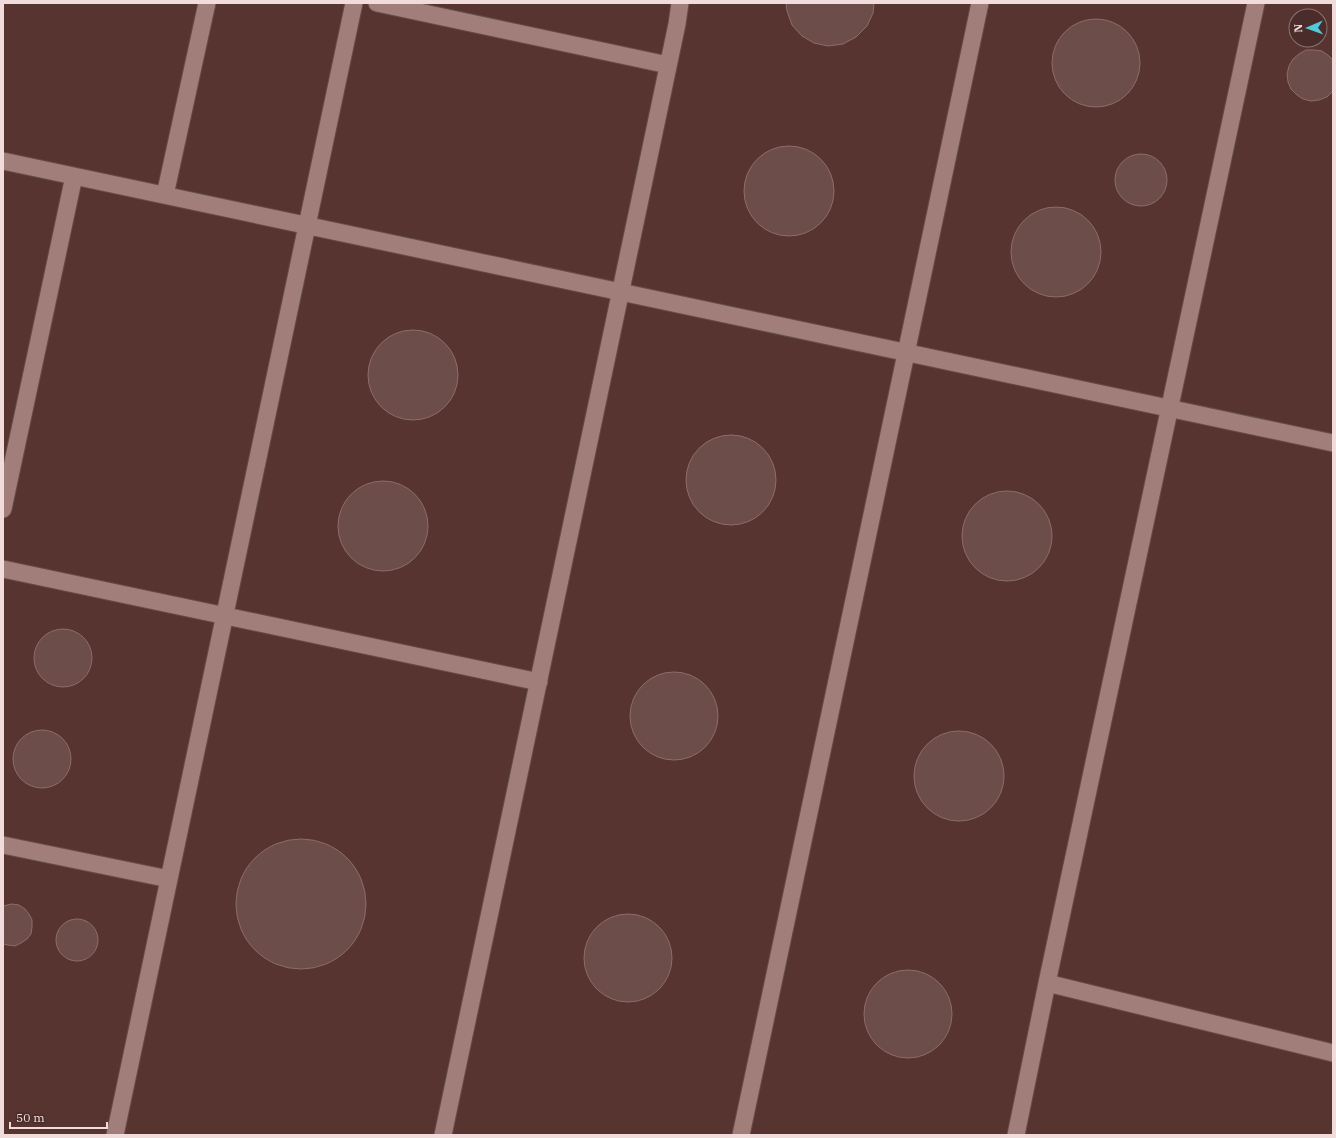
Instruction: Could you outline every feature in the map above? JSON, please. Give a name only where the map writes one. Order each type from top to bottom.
[{"type":"lane","points":[[165,195],[207,3]]},
{"type":"lane","points":[[115,1135],[354,3]]},
{"type":"lane","points":[[377,3],[668,65]]},
{"type":"lane","points":[[443,1135],[680,3]]},
{"type":"lane","points":[[741,1135],[980,3]]},
{"type":"lane","points":[[1016,1135],[1256,3]]},
{"type":"lane","points":[[3,161],[1333,443]]},
{"type":"lane","points":[[3,510],[74,176]]},
{"type":"lane","points":[[3,570],[538,682]]},
{"type":"lane","points":[[3,845],[169,879]]},
{"type":"lane","points":[[1047,983],[1333,1053]]},
{"type":"shaded area","points":[[3,3],[1333,3],[1333,1135],[3,1135]]},
{"type":"building","points":[[786,3],[874,3],[873,13],[867,26],[856,37],[843,44],[828,46],[814,43],[802,36],[792,25]]},
{"type":"building","points":[[1096,19],[1113,22],[1121,26],[1133,38],[1137,46],[1140,63],[1137,80],[1133,88],[1121,100],[1113,104],[1096,107],[1079,104],[1071,100],[1059,88],[1055,80],[1052,63],[1055,46],[1059,38],[1071,26],[1079,22]]},
{"type":"building","points":[[1306,50],[1322,51],[1333,60],[1333,91],[1327,97],[1319,100],[1311,101],[1303,99],[1291,89],[1288,82],[1287,74],[1289,66],[1293,59]]},
{"type":"building","points":[[789,146],[806,149],[821,159],[831,174],[834,191],[831,208],[821,223],[806,233],[789,236],[772,233],[757,223],[747,208],[744,191],[747,174],[757,159],[772,149]]},
{"type":"building","points":[[1136,154],[1146,154],[1160,161],[1167,175],[1167,185],[1160,199],[1146,206],[1136,206],[1126,202],[1119,195],[1115,185],[1115,175],[1119,165],[1126,158]]},
{"type":"building","points":[[1056,207],[1073,211],[1088,220],[1097,235],[1101,252],[1097,269],[1088,284],[1073,293],[1056,297],[1039,293],[1024,284],[1015,269],[1011,252],[1015,235],[1024,220],[1039,211]]},
{"type":"building","points":[[413,330],[430,334],[445,343],[454,358],[458,375],[454,392],[445,407],[430,416],[413,420],[396,416],[381,407],[372,392],[368,375],[372,358],[381,343],[396,334]]},
{"type":"building","points":[[731,435],[748,439],[763,448],[772,463],[776,480],[772,497],[763,512],[748,521],[731,525],[714,521],[699,512],[690,497],[686,480],[690,463],[699,448],[714,439]]},
{"type":"building","points":[[383,481],[400,485],[415,494],[424,509],[428,526],[424,543],[415,558],[400,567],[383,571],[366,567],[351,558],[342,543],[338,526],[342,509],[351,494],[366,485]]},
{"type":"building","points":[[998,491],[1016,491],[1032,498],[1045,511],[1052,527],[1052,545],[1045,561],[1032,574],[1016,581],[998,581],[982,574],[969,561],[962,545],[962,527],[969,511],[982,498]]},
{"type":"building","points":[[57,629],[69,629],[79,633],[88,642],[92,652],[92,664],[84,679],[69,687],[57,687],[47,683],[38,674],[34,664],[34,652],[38,642],[47,633]]},
{"type":"building","points":[[674,672],[691,675],[699,679],[711,691],[715,699],[718,716],[715,733],[711,741],[699,753],[691,757],[674,760],[657,757],[649,753],[637,741],[633,733],[630,716],[633,699],[637,691],[649,679],[657,675]]},
{"type":"building","points":[[36,730],[48,730],[63,738],[71,753],[71,765],[63,780],[48,788],[36,788],[21,780],[13,765],[13,753],[21,738]]},
{"type":"building","points":[[950,731],[968,731],[984,738],[997,751],[1004,767],[1004,785],[997,801],[984,814],[968,821],[950,821],[934,814],[921,801],[914,785],[914,767],[921,751],[934,738]]},
{"type":"building","points":[[307,839],[326,844],[347,858],[361,879],[365,891],[365,917],[361,929],[347,950],[326,964],[314,968],[295,969],[276,964],[255,950],[241,929],[237,917],[236,898],[241,879],[255,858],[276,844],[288,840]]},
{"type":"building","points":[[12,904],[19,905],[25,909],[32,920],[31,934],[27,939],[15,946],[3,944],[3,906]]},
{"type":"building","points":[[619,914],[637,914],[653,921],[665,933],[672,949],[672,967],[665,983],[653,995],[637,1002],[619,1002],[603,995],[591,983],[584,967],[584,949],[591,933],[603,921]]},
{"type":"building","points":[[77,919],[92,925],[98,940],[92,955],[77,961],[62,955],[56,940],[62,925]]},
{"type":"building","points":[[908,970],[925,973],[933,977],[945,989],[949,997],[952,1014],[949,1031],[945,1039],[933,1051],[925,1055],[908,1058],[891,1055],[883,1051],[871,1039],[867,1031],[864,1014],[867,997],[871,989],[883,977],[891,973]]}]
